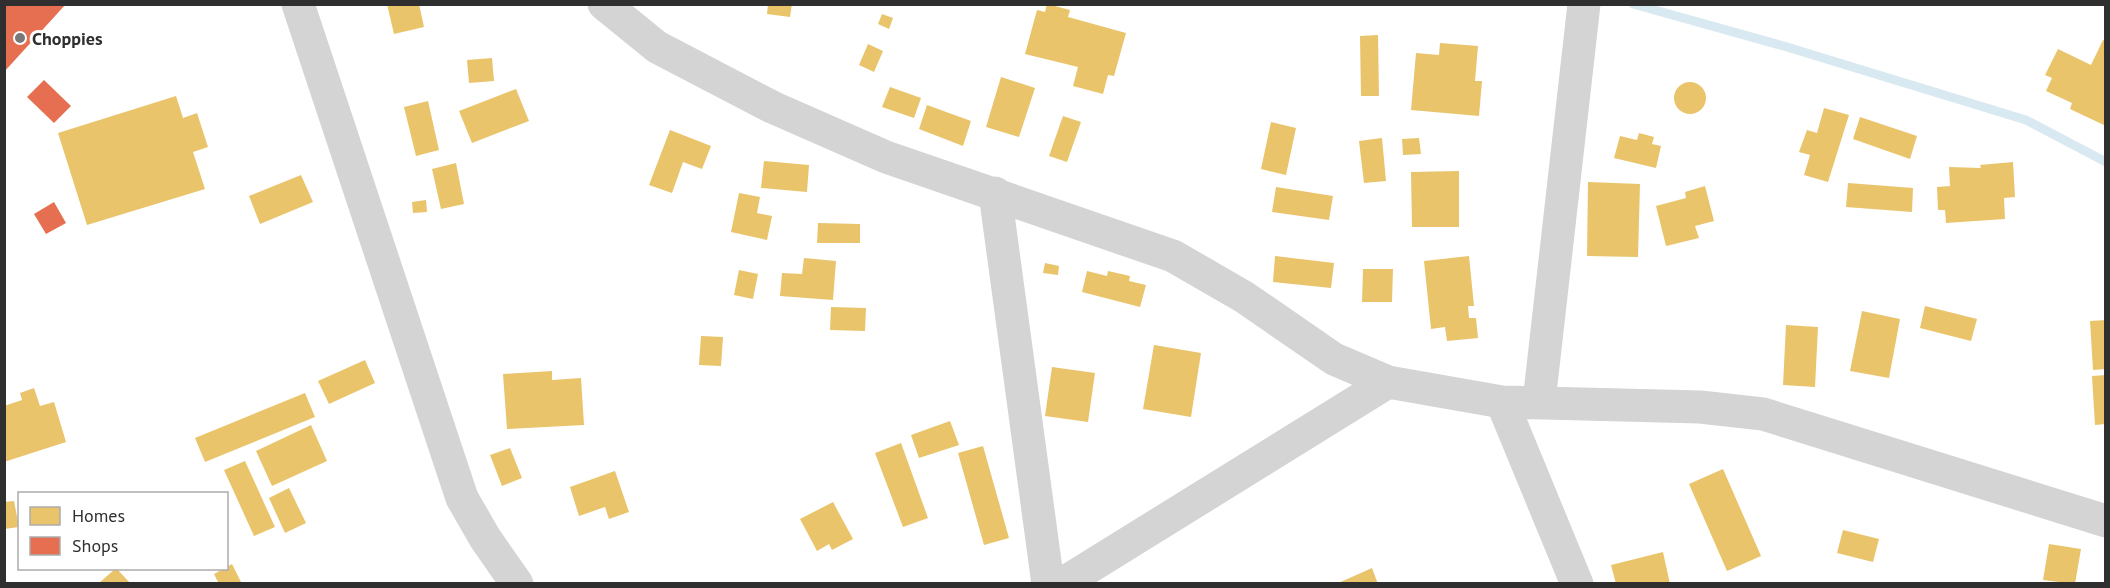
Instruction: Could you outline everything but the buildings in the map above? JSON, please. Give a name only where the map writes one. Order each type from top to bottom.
[{"type":"street","points":[[298,4],[462,498],[485,538],[517,584]]},
{"type":"street","points":[[604,4],[657,47],[772,107],[886,157],[1173,256],[1244,297],[1334,359],[1388,382],[1503,402],[1700,407],[1763,414],[2106,521]]},
{"type":"street","points":[[1539,402],[1584,4]]},
{"type":"street","points":[[994,193],[1048,584]]},
{"type":"street","points":[[1062,584],[1388,382]]},
{"type":"street","points":[[1503,402],[1577,584]]},
{"type":"waterway","points":[[1633,4],[1787,47],[2026,120],[2106,162]]},
{"type":"place","name":"Choppies","points":[[20,38]]}]
